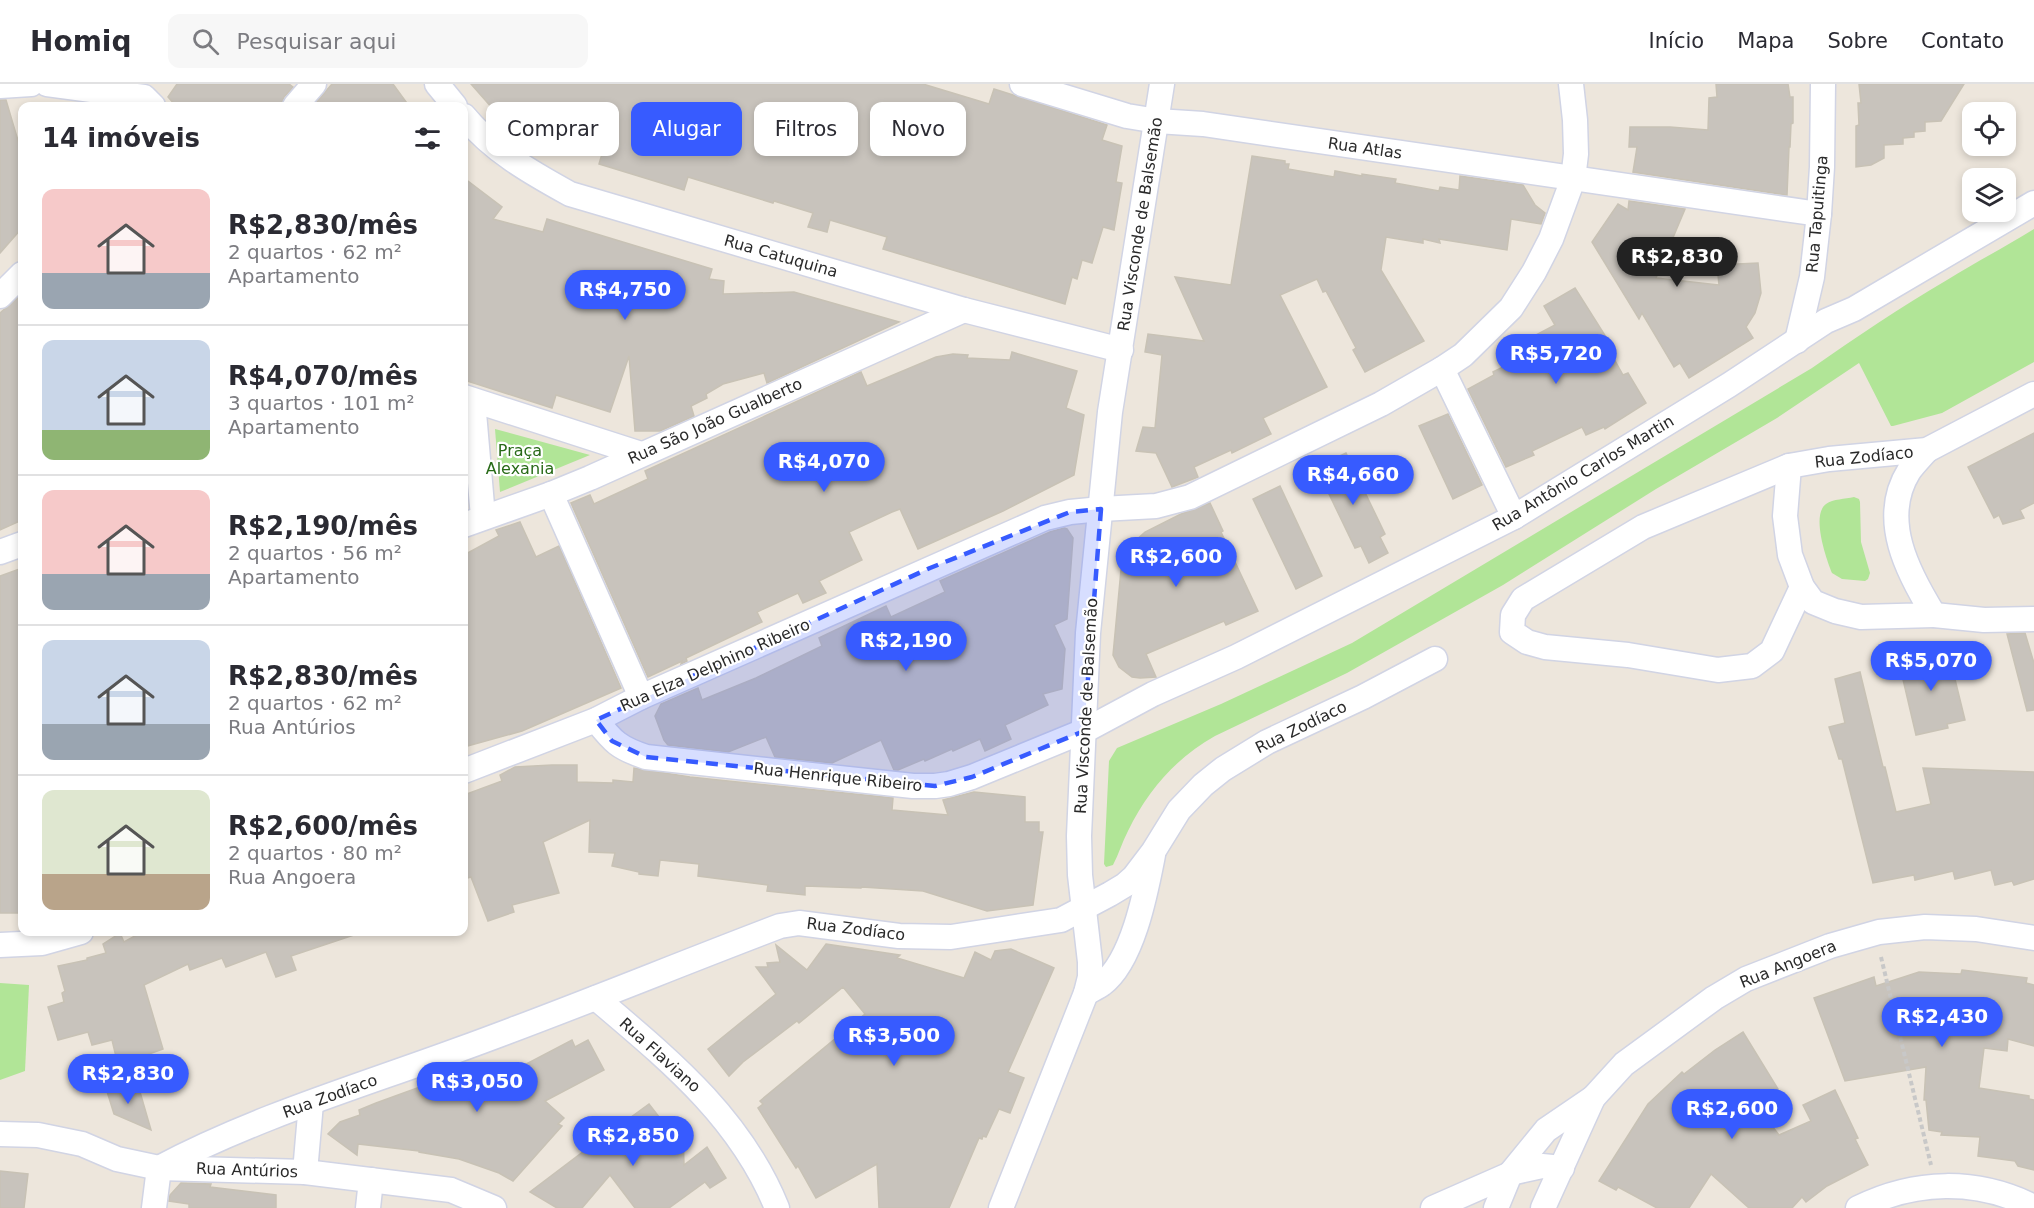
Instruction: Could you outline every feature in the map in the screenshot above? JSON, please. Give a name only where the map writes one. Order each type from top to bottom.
[{"type":"street","points":[[0,86],[30,84]]},
{"type":"street","points":[[47,84],[98,99],[147,96]]},
{"type":"street","points":[[298,102],[314,84]]},
{"type":"street","points":[[437,84],[452,102]]},
{"type":"street","name":"Rua Atlas","points":[[1022,84],[1127,116],[1157,121],[1203,124],[1819,214]]},
{"type":"street","name":"Rua Visconde de Balsemão","points":[[1000,1208],[1086,993],[1090,977],[1078,837],[1088,633],[1110,412],[1162,84]]},
{"type":"street","name":"Rua Elza Delphino Ribeiro","points":[[468,769],[596,720],[641,697],[1045,518],[1070,512],[1156,506],[1190,497],[1381,404],[1442,369],[1463,355],[1511,308],[1534,272],[1551,238],[1573,179],[1576,154],[1571,84]]},
{"type":"street","name":"Rua Tapuitinga","points":[[1797,341],[1812,277],[1819,214],[1823,84]]},
{"type":"street","name":"Rua Catuquina","points":[[468,121],[477,132],[520,167],[570,194],[964,310],[1120,350]]},
{"type":"street","name":"Rua Antônio Carlos Martin","points":[[1084,731],[1153,694],[1236,657],[1514,517],[1826,321],[1854,309],[2034,203]]},
{"type":"street","points":[[0,296],[18,277]]},
{"type":"street","name":"Rua São João Gualberto","points":[[473,521],[551,494],[964,310]]},
{"type":"street","points":[[1442,369],[1514,517]]},
{"type":"street","name":"Rua Zodíaco","points":[[1802,587],[1772,651],[1752,666],[1718,670],[1628,655],[1545,647],[1527,642],[1512,632],[1513,615],[1523,598],[1643,527],[1789,466],[1829,459],[1927,450],[2034,394]]},
{"type":"street","points":[[473,521],[468,399],[641,453]]},
{"type":"street","points":[[1927,450],[1909,471],[1900,492],[1896,514],[1897,533],[1904,558],[1916,586],[1934,615]]},
{"type":"street","points":[[1789,466],[1785,516],[1790,555],[1802,587],[1813,602],[1835,612],[1861,617],[1934,615],[1984,620],[2034,619]]},
{"type":"street","points":[[551,494],[641,697]]},
{"type":"street","points":[[0,552],[18,545]]},
{"type":"street","name":"Rua Zodíaco","points":[[159,1168],[201,1146],[506,1033],[780,926],[799,923],[899,936],[951,937],[1061,920],[1125,885],[1154,852],[1179,810],[1203,785],[1223,769],[1267,742],[1363,697],[1435,659]]},
{"type":"street","name":"Rua Henrique Ribeiro","points":[[596,720],[612,741],[628,751],[646,757],[913,786],[949,784],[972,777],[1084,731]]},
{"type":"street","points":[[1086,993],[1104,983],[1118,966],[1127,948],[1144,903],[1154,852]]},
{"type":"street","name":"Rua Angoera","points":[[1543,1208],[1593,1098],[1624,1064],[1714,998],[1746,979],[1830,946],[1875,933],[1925,927],[1976,929],[2034,938]]},
{"type":"street","points":[[0,945],[42,943],[67,936]]},
{"type":"street","name":"Rua Flaviano","points":[[596,998],[668,1059],[730,1125],[752,1158],[777,1208]]},
{"type":"street","points":[[1496,1208],[1510,1174],[1546,1130],[1593,1098]]},
{"type":"street","points":[[305,1172],[312,1103]]},
{"type":"street","name":"Rua Antúrios","points":[[0,1134],[38,1136],[82,1144],[117,1159],[159,1168],[305,1172],[451,1190],[494,1208]]},
{"type":"street","points":[[1433,1208],[1529,1168],[1542,1166],[1562,1168]]},
{"type":"street","points":[[154,1208],[159,1168]]},
{"type":"street","points":[[368,1208],[371,1180]]},
{"type":"street","points":[[1858,1208],[1900,1191],[1938,1197],[1974,1187],[2014,1197],[2034,1207]]},
{"type":"path","points":[[1875,933],[1938,1197]]},
{"type":"highlighted area","points":[[1101,509],[1084,731],[972,777],[935,786],[646,757],[612,741],[596,720],[930,568],[1070,512]]},
{"type":"green space","points":[[2034,229],[2034,362],[1942,413],[1893,426],[1859,363],[1777,418],[1656,489],[1503,585],[1347,673],[1215,736],[1201,745],[1164,776],[1136,816],[1113,865],[1106,867],[1104,864],[1109,761],[1117,748],[1221,704],[1352,643],[1812,368],[1913,301]]},
{"type":"green space","name":"Praça Alexania","points":[[495,429],[590,455],[500,492]]},
{"type":"green space","points":[[1854,497],[1860,502],[1861,542],[1870,573],[1865,581],[1842,579],[1832,573],[1821,537],[1820,517],[1826,504]]},
{"type":"green space","points":[[0,983],[29,985],[25,1071],[0,1080]]},
{"type":"building","points":[[177,84],[289,84],[293,87],[282,102],[172,102],[168,97]]},
{"type":"building","points":[[332,84],[393,84],[406,102],[316,102]]},
{"type":"building","points":[[471,84],[923,84],[989,104],[994,89],[1107,125],[1102,140],[1122,146],[1116,182],[1122,183],[1114,230],[1103,227],[1092,263],[1082,260],[1077,279],[1072,277],[1065,304],[883,249],[887,237],[830,220],[827,232],[808,227],[813,213],[774,201],[773,203],[688,177],[684,190],[599,164],[601,156],[619,156],[619,102],[487,102]]},
{"type":"building","points":[[1716,84],[1788,84],[1790,97],[1793,97],[1793,123],[1791,124],[1789,147],[1787,195],[1633,172],[1637,147],[1629,147],[1630,127],[1708,130],[1709,98],[1717,97]]},
{"type":"building","points":[[1859,84],[1964,84],[1941,121],[1925,122],[1925,131],[1914,132],[1914,137],[1903,138],[1903,144],[1884,145],[1884,158],[1871,165],[1856,167],[1856,126],[1859,125],[1858,103],[1861,103]]},
{"type":"building","points":[[0,100],[6,100],[18,140],[18,233],[0,253]]},
{"type":"building","points":[[1252,156],[1285,161],[1285,164],[1289,164],[1288,169],[1334,177],[1335,171],[1362,176],[1362,174],[1396,179],[1395,183],[1439,191],[1440,187],[1459,190],[1460,176],[1523,185],[1535,205],[1545,213],[1541,224],[1511,219],[1507,250],[1439,239],[1440,243],[1423,239],[1423,243],[1386,237],[1381,270],[1424,341],[1365,372],[1353,350],[1356,348],[1326,291],[1323,292],[1317,279],[1280,295],[1327,387],[1263,418],[1271,434],[1232,453],[1231,450],[1194,467],[1198,477],[1172,487],[1156,453],[1136,451],[1143,427],[1155,428],[1162,355],[1145,352],[1148,334],[1204,341],[1175,277],[1231,285]]},
{"type":"building","points":[[468,181],[502,207],[493,219],[543,232],[547,219],[712,269],[709,279],[724,281],[723,294],[794,292],[899,322],[767,383],[764,373],[723,384],[706,394],[707,398],[691,406],[694,416],[660,431],[635,431],[629,356],[610,412],[556,395],[552,408],[468,381]]},
{"type":"building","points":[[1629,201],[1685,209],[1656,278],[1719,285],[1717,265],[1758,263],[1761,293],[1755,313],[1746,327],[1753,338],[1689,378],[1680,363],[1674,367],[1642,313],[1639,319],[1592,242],[1618,204],[1628,210]]},
{"type":"building","points":[[1575,288],[1606,337],[1603,339],[1623,375],[1628,373],[1646,403],[1605,429],[1604,427],[1586,435],[1582,427],[1532,451],[1534,455],[1506,467],[1468,389],[1494,375],[1493,372],[1529,354],[1523,342],[1555,325],[1544,306]]},
{"type":"building","points":[[18,297],[18,522],[0,530],[0,313]]},
{"type":"building","points":[[1012,352],[1077,371],[1066,408],[1084,415],[1074,475],[1003,511],[918,549],[900,509],[849,532],[862,560],[819,581],[826,593],[803,603],[798,593],[757,612],[762,622],[686,658],[687,661],[681,664],[682,661],[648,677],[571,503],[590,495],[594,504],[648,479],[645,471],[861,372],[867,386],[936,357],[953,354],[968,355],[967,358],[1010,360]]},
{"type":"building","points":[[1448,414],[1482,485],[1453,499],[1419,426]]},
{"type":"building","points":[[2034,433],[2034,503],[2020,510],[2024,518],[2003,524],[1999,515],[1994,518],[1968,467]]},
{"type":"building","points":[[1346,453],[1385,534],[1380,537],[1388,553],[1369,563],[1361,546],[1355,548],[1316,467]]},
{"type":"building","points":[[1280,486],[1322,576],[1296,589],[1253,499]]},
{"type":"building","points":[[1210,503],[1258,611],[1226,625],[1224,621],[1146,654],[1156,677],[1132,677],[1119,667],[1113,655],[1121,570],[1126,554],[1133,543],[1145,532]]},
{"type":"building","points":[[520,522],[536,557],[559,546],[621,688],[522,731],[468,746],[468,553],[499,536],[496,530]]},
{"type":"building","points":[[1064,528],[1073,538],[1067,619],[1054,625],[1065,649],[1062,689],[1043,694],[1048,705],[1005,725],[1011,739],[985,751],[980,739],[898,770],[894,770],[881,740],[832,763],[775,757],[766,737],[728,752],[668,745],[664,740],[655,716],[661,704],[698,688],[702,700],[756,678],[822,646],[819,638],[886,606],[891,617],[945,592],[940,581],[1050,532]]},
{"type":"building","points":[[18,569],[18,913],[0,913],[0,576]]},
{"type":"building","points":[[2025,633],[2034,663],[2034,710],[2027,711],[2007,634]]},
{"type":"building","points":[[1929,652],[1931,657],[1942,654],[1950,659],[1965,720],[1947,724],[1948,728],[1916,735],[1898,658]]},
{"type":"building","points":[[1860,672],[1896,812],[1931,804],[1923,768],[2034,772],[2034,879],[2014,885],[2012,881],[1995,885],[1991,870],[1955,879],[1953,871],[1915,880],[1914,875],[1873,883],[1842,759],[1839,759],[1829,727],[1845,723],[1835,679]]},
{"type":"building","points":[[577,765],[577,782],[613,783],[613,780],[633,782],[634,768],[690,777],[893,798],[892,810],[948,815],[943,800],[974,792],[1025,797],[1025,822],[1039,822],[1039,832],[1043,832],[1033,905],[987,911],[923,891],[862,887],[805,886],[805,895],[767,891],[768,885],[698,876],[699,864],[660,860],[658,876],[639,874],[639,872],[612,866],[615,853],[589,852],[590,820],[543,842],[559,893],[512,905],[514,912],[488,921],[471,877],[468,878],[468,794],[502,781],[500,775],[515,767]]},
{"type":"building","points":[[115,936],[121,936],[124,942],[135,936],[351,936],[291,956],[296,970],[276,977],[266,952],[226,967],[222,958],[190,970],[188,964],[144,985],[163,1049],[118,1065],[112,1040],[92,1045],[88,1032],[58,1040],[48,1007],[64,1002],[62,993],[65,991],[58,966],[106,953],[103,944]]},
{"type":"building","points":[[826,944],[900,955],[897,958],[964,978],[975,952],[991,960],[995,951],[1011,949],[1054,968],[1008,1072],[1024,1078],[1010,1113],[999,1109],[986,1137],[979,1138],[949,1208],[879,1208],[877,1164],[816,1198],[798,1166],[796,1168],[758,1108],[763,1104],[760,1101],[865,1014],[843,987],[799,1023],[797,1021],[743,1062],[729,1076],[708,1049],[776,994],[756,967],[768,967],[767,963],[780,962],[776,945],[807,970]]},
{"type":"building","points":[[1962,970],[2027,978],[2026,983],[2034,985],[2034,1046],[2008,1039],[2007,1051],[1984,1048],[1979,1088],[2029,1096],[2029,1099],[2034,1100],[2034,1170],[2018,1166],[2015,1161],[1978,1156],[1980,1137],[1941,1135],[1942,1132],[1929,1130],[1926,1100],[1924,1100],[1926,1067],[1845,1081],[1814,998],[1874,977],[1876,986],[1919,972],[1961,974]]},
{"type":"building","points":[[1743,1032],[1778,1089],[1755,1104],[1779,1135],[1811,1121],[1803,1105],[1835,1090],[1868,1165],[1827,1186],[1806,1202],[1802,1197],[1792,1208],[1749,1208],[1711,1174],[1689,1208],[1657,1208],[1618,1187],[1616,1190],[1599,1181],[1648,1104],[1682,1072],[1684,1074]]},
{"type":"building","points":[[572,1040],[575,1047],[588,1040],[604,1070],[545,1101],[564,1118],[558,1124],[562,1126],[513,1181],[499,1173],[459,1159],[419,1151],[358,1144],[357,1155],[328,1134],[340,1122],[360,1115],[359,1110],[376,1103],[475,1067],[477,1072],[499,1063],[513,1071]]},
{"type":"building","points":[[105,1085],[140,1092],[151,1130],[114,1114]]},
{"type":"building","points":[[649,1104],[666,1126],[683,1130],[684,1165],[707,1147],[726,1178],[710,1188],[705,1182],[669,1208],[635,1208],[610,1175],[582,1208],[557,1208],[530,1192],[625,1120]]},
{"type":"building","points":[[0,1171],[28,1174],[24,1208],[0,1208]]},
{"type":"building","points":[[181,1183],[211,1184],[210,1187],[276,1195],[276,1208],[189,1208],[189,1204],[169,1201],[170,1195]]}]
